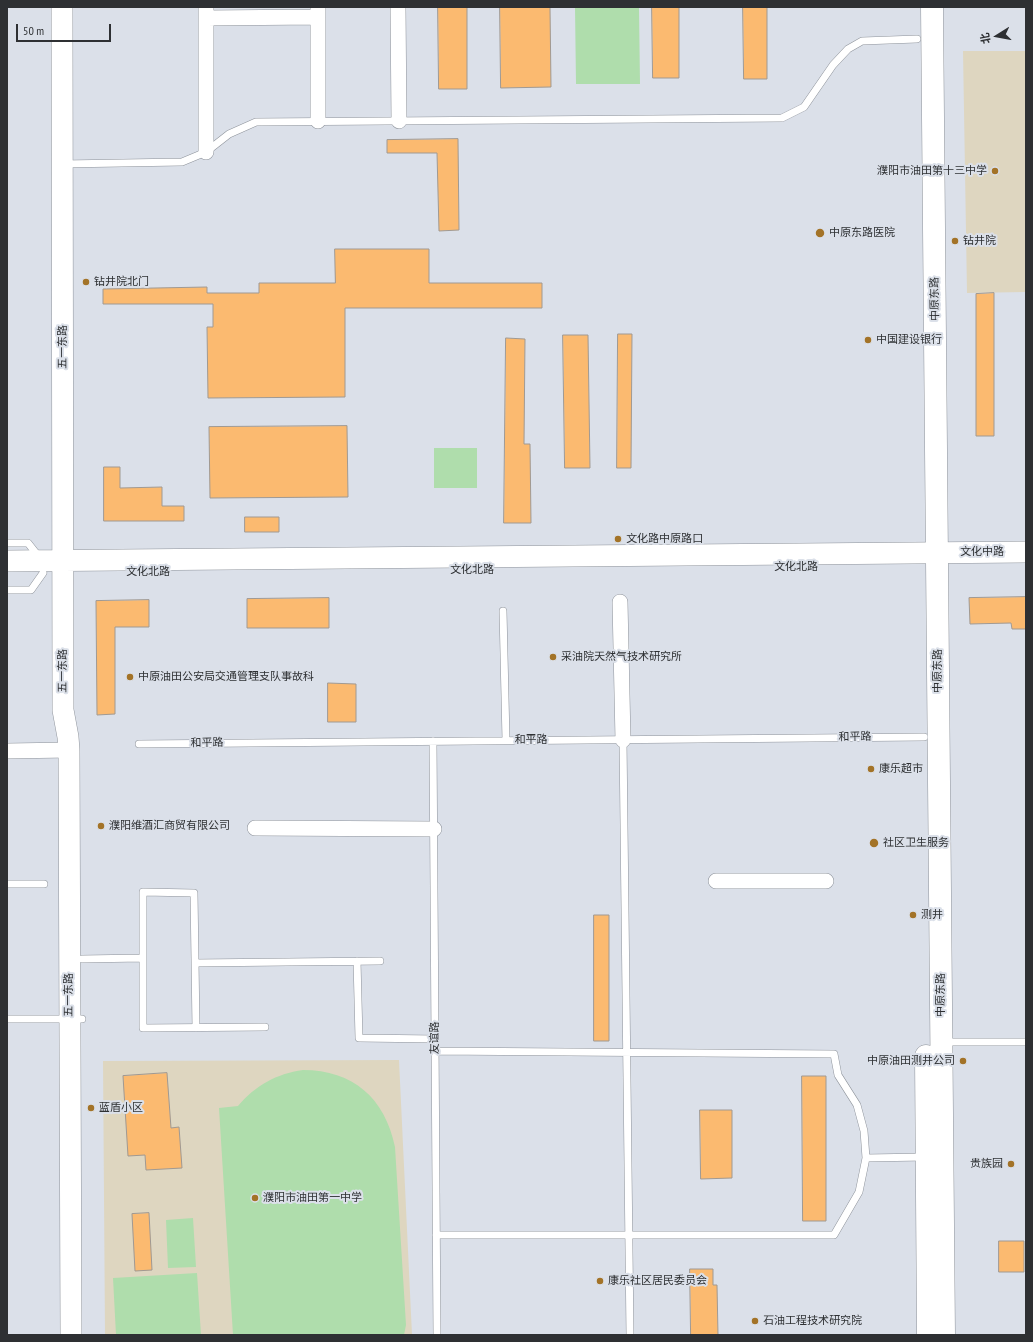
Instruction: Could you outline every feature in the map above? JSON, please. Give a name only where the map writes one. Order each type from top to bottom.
[{"type":"main road","name":"中原东路","points":[[917,7],[941,1042],[944,1335]]},
{"type":"main road","name":"中原东路","points":[[928,1335],[924,737],[930,559],[932,7]]},
{"type":"street","name":"五一东路","points":[[62,7],[69,164]]},
{"type":"street","name":"五一东路","points":[[71,1335],[76,1019],[82,958],[81,745],[76,710],[70,567],[69,164],[74,7]]},
{"type":"street","points":[[398,7],[399,121]]},
{"type":"street","points":[[206,152],[206,13],[318,12],[318,121]]},
{"type":"street","name":"文化中路","points":[[930,559],[1026,552]]},
{"type":"street","name":"文化中路","points":[[930,559],[1026,565]]},
{"type":"street","name":"文化北路","points":[[7,561],[42,567],[70,567],[930,559]]},
{"type":"street","name":"文化北路","points":[[7,574],[42,567]]},
{"type":"street","name":"五一东路","points":[[70,567],[63,710],[69,750],[84,1335]]},
{"type":"street","points":[[620,602],[623,740]]},
{"type":"street","points":[[7,751],[69,750]]},
{"type":"street","points":[[255,828],[434,829]]},
{"type":"street","points":[[716,881],[826,881]]},
{"type":"lane","points":[[69,164],[182,162],[206,152],[229,134],[256,122],[782,118],[804,107],[848,49],[862,41],[917,39]]},
{"type":"lane","points":[[7,543],[28,543],[42,567],[31,590],[7,590]]},
{"type":"lane","points":[[503,611],[506,740]]},
{"type":"lane","name":"和平路","points":[[139,744],[924,737]]},
{"type":"lane","points":[[623,740],[630,1335]]},
{"type":"lane","name":"友谊路","points":[[433,741],[437,1335]]},
{"type":"lane","points":[[7,884],[44,884]]},
{"type":"lane","points":[[196,1028],[194,893],[142,892],[143,1028],[196,1028],[266,1027]]},
{"type":"lane","points":[[82,958],[143,958]]},
{"type":"lane","points":[[358,961],[359,1038],[435,1040]]},
{"type":"lane","points":[[195,963],[380,961]]},
{"type":"lane","points":[[7,1019],[76,1019]]},
{"type":"lane","points":[[941,1042],[1026,1042]]},
{"type":"lane","points":[[435,1051],[834,1054],[838,1075],[857,1105],[864,1131],[866,1158],[859,1192],[834,1235],[436,1235]]},
{"type":"lane","points":[[866,1158],[927,1157]]},
{"type":"shaded area","name":"濮阳市油田第十三中学","points":[[963,51],[1026,51],[1026,292],[967,293]]},
{"type":"shaded area","name":"濮阳市油田第一中学","points":[[399,1060],[412,1335],[105,1335],[103,1061]]},
{"type":"green space","points":[[575,7],[639,7],[640,84],[576,84]]},
{"type":"green space","points":[[434,448],[477,448],[477,488],[434,488]]},
{"type":"green space","points":[[303,1070],[321,1071],[337,1075],[351,1081],[364,1090],[375,1101],[390,1130],[395,1147],[406,1325],[404,1335],[233,1335],[219,1108],[238,1106],[259,1086],[284,1074]]},
{"type":"green space","points":[[193,1218],[196,1267],[168,1268],[166,1220]]},
{"type":"green space","points":[[197,1273],[201,1335],[116,1335],[113,1278]]},
{"type":"building","points":[[438,7],[467,7],[467,89],[439,89]]},
{"type":"building","points":[[500,7],[550,7],[551,87],[501,88]]},
{"type":"building","points":[[652,7],[679,7],[679,78],[653,78]]},
{"type":"building","points":[[743,7],[767,7],[767,79],[744,79]]},
{"type":"building","points":[[458,139],[459,230],[439,231],[437,153],[387,153],[387,140]]},
{"type":"building","points":[[335,249],[429,249],[429,283],[542,283],[542,308],[345,308],[345,397],[208,398],[207,327],[213,327],[213,304],[103,304],[103,289],[207,287],[207,293],[259,293],[259,283],[335,283]]},
{"type":"building","points":[[994,293],[994,436],[976,436],[976,294]]},
{"type":"building","points":[[618,334],[632,334],[631,468],[617,468]]},
{"type":"building","points":[[563,335],[588,335],[590,468],[565,468]]},
{"type":"building","points":[[506,338],[525,339],[524,444],[530,444],[531,523],[504,523]]},
{"type":"building","points":[[347,426],[348,497],[210,498],[209,427]]},
{"type":"building","points":[[104,467],[120,467],[120,488],[162,487],[162,506],[184,506],[184,521],[104,521]]},
{"type":"building","points":[[245,517],[279,517],[279,532],[245,532]]},
{"type":"building","points":[[1026,597],[1026,629],[1012,629],[1011,623],[970,624],[969,598]]},
{"type":"building","points":[[329,598],[329,628],[247,628],[247,599]]},
{"type":"building","points":[[149,600],[149,627],[115,627],[115,714],[97,715],[96,601]]},
{"type":"building","points":[[328,683],[356,684],[356,722],[328,722]]},
{"type":"building","points":[[594,915],[609,915],[609,1041],[594,1041]]},
{"type":"building","points":[[167,1073],[171,1128],[179,1127],[182,1168],[146,1170],[145,1155],[128,1156],[123,1076]]},
{"type":"building","points":[[802,1076],[826,1076],[826,1221],[803,1221]]},
{"type":"building","points":[[700,1110],[732,1110],[732,1178],[701,1179]]},
{"type":"building","points":[[149,1213],[152,1270],[135,1271],[132,1214]]},
{"type":"building","points":[[999,1241],[1024,1241],[1024,1272],[999,1272]]},
{"type":"building","points":[[690,1269],[713,1269],[713,1285],[717,1285],[718,1335],[691,1335]]},
{"type":"place","name":"濮阳市油田第十三中学","points":[[995,171]]},
{"type":"place","name":"中原东路医院","points":[[820,233]]},
{"type":"place","name":"钻井院","points":[[955,241]]},
{"type":"place","name":"钻井院北门","points":[[86,282]]},
{"type":"place","name":"中国建设银行","points":[[868,340]]},
{"type":"place","name":"文化路中原路口","points":[[618,539]]},
{"type":"place","name":"采油院天然气技术研究所","points":[[553,657]]},
{"type":"place","name":"中原油田公安局交通管理支队事故科","points":[[130,677]]},
{"type":"place","name":"康乐超市","points":[[871,769]]},
{"type":"place","name":"濮阳维酒汇商贸有限公司","points":[[101,826]]},
{"type":"place","name":"社区卫生服务","points":[[874,843]]},
{"type":"place","name":"测井","points":[[913,915]]},
{"type":"place","name":"中原油田测井公司","points":[[963,1061]]},
{"type":"place","name":"蓝盾小区","points":[[91,1108]]},
{"type":"place","name":"贵族园","points":[[1011,1164]]},
{"type":"place","name":"濮阳市油田第一中学","points":[[255,1198]]},
{"type":"place","name":"康乐社区居民委员会","points":[[600,1281]]},
{"type":"place","name":"石油工程技术研究院","points":[[755,1321]]}]
